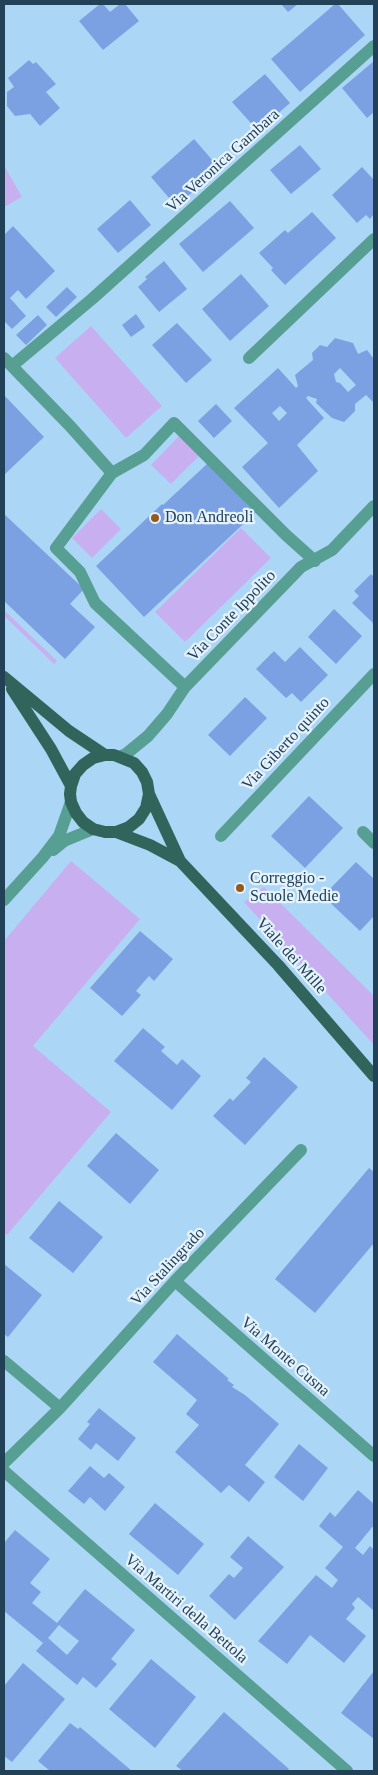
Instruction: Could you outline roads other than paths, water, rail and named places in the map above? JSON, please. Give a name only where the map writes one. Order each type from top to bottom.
[{"type":"main road","points":[[4,678],[69,731],[105,755]]},
{"type":"main road","points":[[4,678],[51,749],[71,786]]},
{"type":"main road","points":[[94,829],[83,822],[76,813],[71,802],[71,786],[76,774],[83,765],[93,758],[105,755],[121,756]]},
{"type":"main road","name":"Viale dei Mille","points":[[121,756],[134,763],[142,772],[147,782],[149,794],[180,861],[278,965],[374,1076]]},
{"type":"main road","points":[[116,832],[129,827],[139,819],[146,808],[149,794]]},
{"type":"main road","name":"Viale dei Mille","points":[[94,829],[116,832],[150,845],[180,861]]},
{"type":"street","name":"Via Veronica Gambara","points":[[8,362],[92,299],[374,46]]},
{"type":"street","points":[[249,358],[374,239]]},
{"type":"street","points":[[8,362],[112,473]]},
{"type":"street","points":[[185,687],[95,603],[80,572],[56,548],[112,473],[144,455],[174,423],[315,561]]},
{"type":"street","name":"Via Conte Ippolito","points":[[121,756],[148,736],[167,714],[185,687],[301,568],[332,550],[374,506]]},
{"type":"street","name":"Via Giberto quinto","points":[[221,836],[374,674]]},
{"type":"street","points":[[4,900],[43,858],[59,836],[71,802]]},
{"type":"street","points":[[43,858],[64,841],[94,829]]},
{"type":"street","points":[[363,832],[374,843]]},
{"type":"street","name":"Via Stalingrado","points":[[4,1463],[60,1408],[175,1281],[301,1150]]},
{"type":"street","name":"Via Monte Cusna","points":[[175,1281],[374,1456]]},
{"type":"street","points":[[4,1361],[60,1408]]},
{"type":"street","name":"Via Martiri della Bettola","points":[[4,1471],[347,1771]]},
{"type":"place","name":"Don Andreoli","points":[[155,518]]},
{"type":"place","name":"Correggio - Scuole Medie","points":[[240,888]]}]
